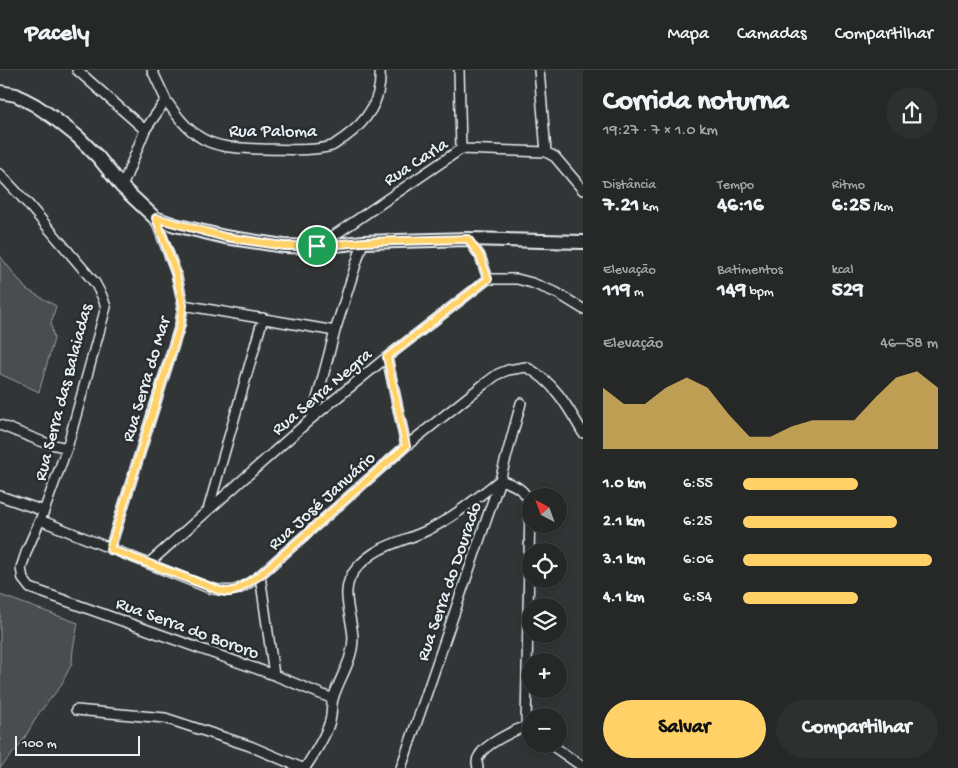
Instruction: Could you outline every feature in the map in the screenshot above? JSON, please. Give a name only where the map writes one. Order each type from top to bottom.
[{"type":"street","points":[[77,70],[145,130]]},
{"type":"street","name":"Rua Paloma","points":[[152,70],[176,116],[202,138],[221,147],[308,150],[333,145],[350,134],[368,117],[377,100],[381,82],[380,70]]},
{"type":"street","points":[[459,70],[461,149]]},
{"type":"street","points":[[539,70],[546,152],[555,157],[583,190]]},
{"type":"street","points":[[0,92],[16,95],[35,105],[78,137],[98,157],[122,187],[156,218],[225,237],[284,246],[468,239],[583,242]]},
{"type":"street","points":[[122,187],[145,130],[166,100]]},
{"type":"street","name":"Rua Carla","points":[[317,246],[461,149],[546,152]]},
{"type":"street","name":"Rua Serra das Balaiadas","points":[[0,174],[95,283],[106,307],[67,448],[44,511],[27,550],[22,568],[23,579],[30,588]]},
{"type":"street","name":"Rua Serra do Mar","points":[[110,549],[180,325],[183,305],[176,274],[156,218]]},
{"type":"street","points":[[468,239],[480,256],[488,279],[517,279],[532,283],[557,293],[583,309]]},
{"type":"street","points":[[312,418],[335,331],[363,242]]},
{"type":"street","name":"Rua Serra Negra","points":[[149,563],[312,418],[488,279]]},
{"type":"street","points":[[183,305],[335,331]]},
{"type":"street","points":[[208,510],[263,318]]},
{"type":"street","points":[[387,357],[406,446]]},
{"type":"street","name":"Rua José Januário","points":[[40,520],[209,588],[228,592],[246,586],[260,575],[406,446],[498,374],[519,367],[526,367],[548,382],[563,401],[583,433]]},
{"type":"street","name":"Rua Serra do Dourado","points":[[401,768],[500,480],[521,403]]},
{"type":"street","points":[[0,425],[43,442],[67,448]]},
{"type":"street","points":[[76,710],[165,718],[250,746],[304,768],[330,722],[333,699],[350,659],[353,640],[346,593],[350,577],[376,551],[445,521],[500,480],[515,485],[520,489],[530,504],[529,708]]},
{"type":"street","points":[[0,496],[44,511]]},
{"type":"street","points":[[260,575],[274,675]]},
{"type":"street","name":"Rua Serra do Bororo","points":[[30,588],[274,675],[333,699]]},
{"type":"street","points":[[478,768],[477,760],[483,751],[505,736],[522,730]]},
{"type":"street","points":[[563,753],[583,767]]},
{"type":"shaded area","points":[[0,256],[26,289],[56,306],[51,324],[54,339],[39,392],[0,374]]},
{"type":"shaded area","points":[[0,595],[78,623],[72,663],[60,687],[39,713],[21,744],[0,768]]},
{"type":"route","points":[[156,218],[175,225],[225,237],[284,246],[317,246],[363,242],[468,239],[475,247],[485,266],[488,279],[387,357],[406,446],[260,575],[246,586],[237,590],[228,592],[209,588],[110,549],[180,325],[183,305],[176,274],[156,218]]}]
